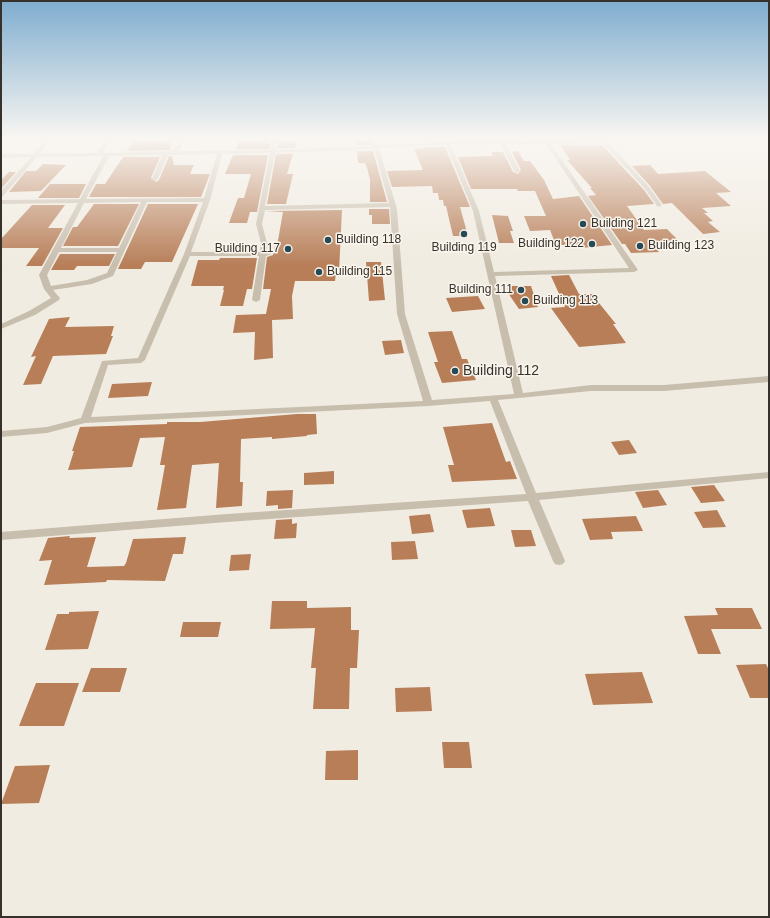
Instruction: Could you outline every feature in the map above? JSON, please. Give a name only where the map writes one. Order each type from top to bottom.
[{"type":"street","points":[[1,327],[32,313],[56,298],[48,289],[43,275],[93,181]]},
{"type":"street","points":[[85,420],[105,363],[141,360],[187,254],[207,200],[212,181]]},
{"type":"street","points":[[256,300],[266,254],[259,224],[268,181]]},
{"type":"street","points":[[386,181],[394,206],[401,314],[428,402]]},
{"type":"street","points":[[463,181],[476,211],[520,396]]},
{"type":"street","points":[[491,274],[634,270],[577,181]]},
{"type":"street","points":[[639,181],[647,188],[659,205]]},
{"type":"street","points":[[1,183],[12,182]]},
{"type":"street","points":[[1,195],[12,182]]},
{"type":"street","points":[[1,202],[207,200]]},
{"type":"street","points":[[48,289],[90,282],[110,274],[145,201]]},
{"type":"street","points":[[263,208],[394,206]]},
{"type":"street","points":[[56,250],[122,250]]},
{"type":"street","points":[[187,254],[266,254]]},
{"type":"street","points":[[1,434],[47,430],[85,420],[493,398],[591,388],[664,388],[768,381]]},
{"type":"street","points":[[493,398],[559,561]]},
{"type":"street","points":[[1,536],[227,518],[532,497],[769,475]]},
{"type":"building","points":[[1,181],[8,181],[1,189]]},
{"type":"building","points":[[18,181],[51,181],[41,191],[9,192]]},
{"type":"building","points":[[107,181],[207,181],[201,197],[89,197],[96,184],[105,184]]},
{"type":"building","points":[[249,181],[263,181],[257,212],[250,212],[247,223],[229,223],[238,198],[244,198]]},
{"type":"building","points":[[271,181],[291,181],[286,204],[267,204]]},
{"type":"building","points":[[370,181],[381,181],[387,202],[370,202]]},
{"type":"building","points":[[390,181],[459,181],[470,207],[460,207],[468,236],[453,236],[446,206],[444,206],[443,200],[439,200],[438,193],[433,193],[432,186],[392,187]]},
{"type":"building","points":[[468,181],[544,181],[553,199],[579,196],[612,245],[581,248],[578,245],[556,245],[550,230],[530,231],[524,216],[546,216],[535,191],[518,191],[517,189],[471,189]]},
{"type":"building","points":[[586,181],[635,181],[654,204],[627,206],[644,230],[667,229],[678,240],[651,242],[659,252],[631,253],[625,244],[622,244],[588,196],[596,195],[590,188],[592,188]]},
{"type":"building","points":[[645,181],[717,181],[731,192],[716,193],[731,206],[702,208],[708,213],[704,213],[713,221],[708,222],[720,232],[703,234],[672,203],[663,204]]},
{"type":"building","points":[[50,184],[86,184],[79,198],[38,198]]},
{"type":"building","points":[[94,204],[139,204],[118,246],[63,246],[73,227],[77,227]]},
{"type":"building","points":[[148,204],[198,204],[172,262],[145,262],[141,269],[118,269]]},
{"type":"building","points":[[32,205],[65,205],[48,228],[63,228],[42,266],[26,266],[39,248],[1,248],[1,239]]},
{"type":"building","points":[[369,209],[389,209],[390,224],[372,224],[372,215],[369,215]]},
{"type":"building","points":[[342,210],[339,272],[336,272],[335,281],[295,281],[292,296],[293,319],[272,320],[273,358],[254,360],[255,332],[233,333],[236,315],[266,314],[271,289],[263,289],[267,257],[273,255],[275,246],[277,246],[283,212],[266,211]]},
{"type":"building","points":[[492,215],[508,216],[513,231],[510,231],[514,243],[499,243]]},
{"type":"building","points":[[60,254],[115,254],[109,266],[77,266],[74,270],[51,270]]},
{"type":"building","points":[[220,258],[257,258],[252,289],[247,289],[243,306],[220,306],[224,286],[191,286],[198,260],[219,260]]},
{"type":"building","points":[[366,262],[381,262],[385,300],[369,301]]},
{"type":"building","points":[[569,275],[579,294],[594,294],[599,303],[616,324],[613,324],[626,343],[579,347],[551,308],[565,307],[551,276]]},
{"type":"building","points":[[507,286],[531,286],[538,307],[519,309],[510,296]]},
{"type":"building","points":[[478,296],[485,309],[452,312],[446,298]]},
{"type":"building","points":[[70,317],[65,327],[114,326],[111,336],[113,336],[106,354],[53,356],[41,384],[23,385],[36,356],[31,357],[49,319]]},
{"type":"building","points":[[452,331],[462,359],[467,359],[476,380],[442,383],[434,362],[438,362],[428,332]]},
{"type":"building","points":[[401,340],[404,353],[385,355],[382,341]]},
{"type":"building","points":[[152,382],[148,396],[108,398],[112,384]]},
{"type":"building","points":[[297,414],[316,414],[317,434],[272,439],[272,437],[241,439],[240,482],[243,482],[242,506],[216,508],[219,463],[192,465],[186,508],[157,510],[165,465],[160,465],[165,437],[140,438],[132,467],[68,470],[74,451],[72,451],[80,427],[167,424],[167,422],[200,422]]},
{"type":"building","points":[[492,423],[506,462],[510,461],[517,479],[452,482],[448,465],[454,465],[443,427]]},
{"type":"building","points":[[629,440],[637,453],[619,455],[611,442]]},
{"type":"building","points":[[334,471],[334,484],[304,485],[304,473]]},
{"type":"building","points":[[714,485],[725,501],[701,503],[691,487]]},
{"type":"building","points":[[293,490],[292,508],[278,509],[278,505],[266,506],[267,491]]},
{"type":"building","points":[[658,490],[667,505],[643,508],[635,492]]},
{"type":"building","points":[[490,508],[495,526],[467,528],[462,510]]},
{"type":"building","points":[[717,510],[726,527],[703,528],[694,512]]},
{"type":"building","points":[[430,514],[434,532],[412,534],[409,516]]},
{"type":"building","points":[[636,516],[643,531],[611,532],[613,539],[590,540],[582,519]]},
{"type":"building","points":[[292,519],[292,524],[297,523],[296,538],[274,539],[276,520]]},
{"type":"building","points":[[511,530],[531,530],[536,546],[515,547]]},
{"type":"building","points":[[70,536],[69,538],[96,537],[87,567],[124,566],[133,539],[186,537],[183,554],[173,554],[165,581],[107,580],[106,582],[44,585],[52,560],[39,561],[48,538]]},
{"type":"building","points":[[415,541],[418,559],[392,560],[391,542]]},
{"type":"building","points":[[251,554],[249,570],[229,571],[231,555]]},
{"type":"building","points":[[272,601],[307,601],[307,608],[351,607],[351,630],[359,630],[357,668],[350,668],[349,709],[313,709],[316,668],[311,668],[315,628],[270,629]]},
{"type":"building","points":[[715,608],[752,608],[762,629],[711,629],[721,654],[698,654],[684,616],[718,615]]},
{"type":"building","points":[[99,611],[88,649],[45,650],[57,614]]},
{"type":"building","points":[[183,622],[221,622],[218,637],[180,637]]},
{"type":"building","points":[[766,664],[769,670],[769,698],[750,698],[736,665]]},
{"type":"building","points":[[91,668],[127,668],[120,692],[82,692]]},
{"type":"building","points":[[642,672],[653,703],[593,705],[585,674]]},
{"type":"building","points":[[36,683],[79,683],[64,726],[19,726]]},
{"type":"building","points":[[430,687],[432,711],[396,712],[395,688]]},
{"type":"building","points":[[442,742],[469,742],[472,768],[444,768]]},
{"type":"building","points":[[358,750],[358,780],[325,780],[326,751]]},
{"type":"building","points":[[50,765],[39,803],[1,804],[15,766]]},
{"type":"place","name":"Building 121","points":[[583,224]]},
{"type":"place","name":"Building 119","points":[[464,234]]},
{"type":"place","name":"Building 118","points":[[328,240]]},
{"type":"place","name":"Building 122","points":[[592,244]]},
{"type":"place","name":"Building 123","points":[[640,246]]},
{"type":"place","name":"Building 117","points":[[288,249]]},
{"type":"place","name":"Building 115","points":[[319,272]]},
{"type":"place","name":"Building 111","points":[[521,290]]},
{"type":"place","name":"Building 113","points":[[525,301]]},
{"type":"place","name":"Building 112","points":[[455,371]]}]
